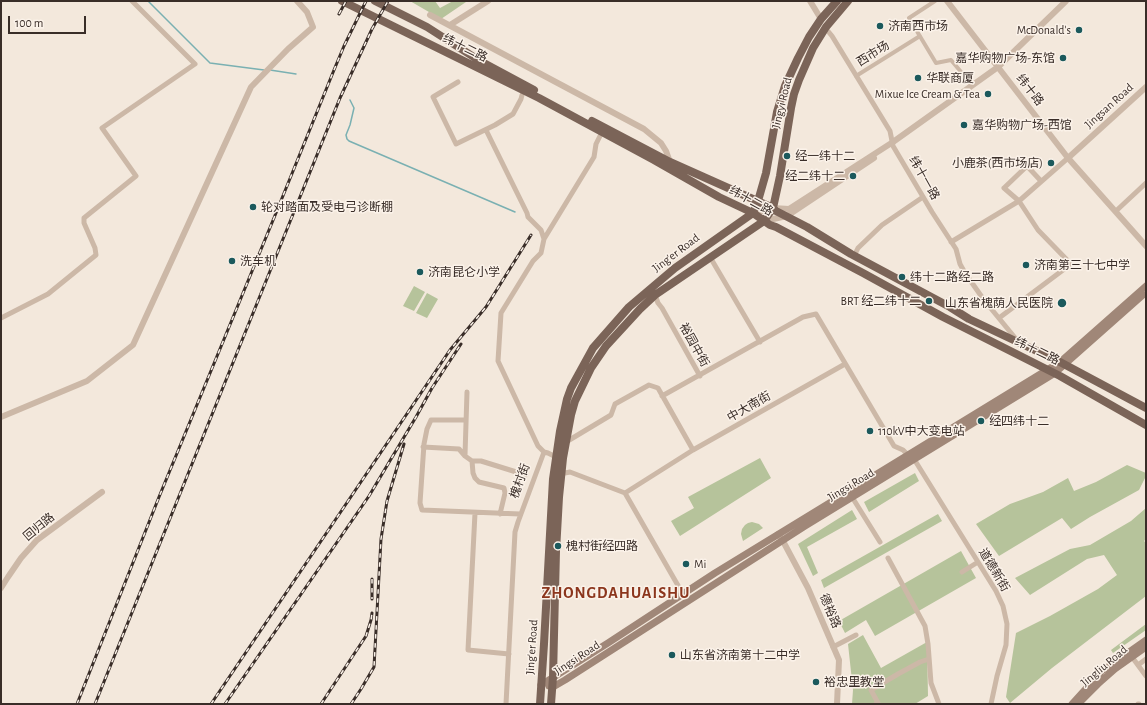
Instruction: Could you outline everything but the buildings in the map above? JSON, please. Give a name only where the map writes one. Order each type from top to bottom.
[{"type":"main road","name":"纬十二路","points":[[342,1],[538,98],[719,197],[753,213],[770,225],[943,318],[1051,371],[1146,425]]},
{"type":"main road","name":"纬十二路","points":[[375,1],[427,27],[480,61],[670,162],[773,208],[854,256],[950,307],[969,319],[1062,364],[1146,408]]},
{"type":"main road","name":"Jingyi Road","points":[[753,213],[766,173],[777,112],[786,86],[809,37],[821,19],[837,1]]},
{"type":"main road","name":"Jingyi Road","points":[[764,221],[773,208],[794,94],[799,80],[813,48],[826,27],[848,1]]},
{"type":"main road","name":"Jing'er Road","points":[[541,685],[553,479],[560,431],[571,388],[594,348],[629,307],[675,268],[753,213]]},
{"type":"main road","name":"Jing'er Road","points":[[553,687],[556,543],[561,471],[575,401],[591,368],[606,346],[655,295],[764,221]]},
{"type":"main road","name":"Jingsi Road","points":[[1062,364],[1146,286]]},
{"type":"main road","name":"Jingsi Road","points":[[541,685],[553,687],[781,537],[1062,364],[1146,293]]},
{"type":"main road","name":"Jingsi Road","points":[[541,685],[608,643],[681,594],[852,497],[911,457]]},
{"type":"main road","name":"Jingliu Road","points":[[1072,704],[1102,671],[1146,640]]},
{"type":"main road","name":"Jingliu Road","points":[[1078,704],[1104,679],[1146,647]]},
{"type":"main road","points":[[540,704],[541,685]]},
{"type":"main road","points":[[551,704],[553,687]]},
{"type":"street","points":[[1,318],[48,294],[96,255],[95,248],[84,223],[84,218],[136,176],[102,128],[195,64],[132,1]]},
{"type":"street","points":[[1,417],[87,381],[133,345],[251,87],[313,27],[306,12],[297,1]]},
{"type":"street","points":[[450,25],[488,1]]},
{"type":"street","points":[[810,1],[821,19]]},
{"type":"street","points":[[935,1],[909,18],[936,63],[951,60],[972,85]]},
{"type":"street","name":"纬十路","points":[[947,1],[1068,158],[1146,246]]},
{"type":"street","name":"Jing'er Road","points":[[753,213],[773,208],[789,209],[893,144],[972,85],[999,68],[1066,1]]},
{"type":"street","name":"Jing'er Road","points":[[764,221],[787,216],[893,144],[999,68],[1071,1]]},
{"type":"street","points":[[430,15],[644,129],[660,142],[666,151],[670,162]]},
{"type":"street","name":"纬十一路","points":[[821,19],[890,131],[893,144],[923,197],[956,249],[960,264],[965,273],[1018,342]]},
{"type":"street","name":"西市场","points":[[856,76],[920,36]]},
{"type":"street","points":[[458,82],[433,97],[456,144],[486,130],[513,114],[522,96]]},
{"type":"street","name":"Jingsan Road","points":[[1068,158],[1146,87]]},
{"type":"street","points":[[486,130],[528,213],[528,217],[541,230],[544,239]]},
{"type":"street","points":[[556,457],[544,452],[538,446],[498,361],[501,313],[533,261],[541,253],[544,239],[594,157],[596,144],[602,132]]},
{"type":"street","points":[[951,242],[1018,201],[1068,158]]},
{"type":"street","points":[[999,318],[1071,264],[1038,230],[1018,201],[1004,188],[1027,166],[1041,181]]},
{"type":"street","points":[[1116,211],[1146,183]]},
{"type":"street","points":[[854,256],[858,248],[882,225],[923,197]]},
{"type":"street","points":[[710,257],[760,342]]},
{"type":"street","name":"裕园中街","points":[[655,295],[658,303],[700,376],[662,396]]},
{"type":"street","points":[[700,376],[803,317],[816,314],[894,446],[903,450],[911,457]]},
{"type":"street","name":"中大南街","points":[[625,493],[693,450],[845,364]]},
{"type":"street","points":[[566,442],[611,415],[615,404],[649,385],[658,388],[693,450]]},
{"type":"street","points":[[465,456],[467,392]]},
{"type":"street","points":[[466,420],[431,420],[427,429],[423,447],[420,490],[420,503],[422,510],[520,514]]},
{"type":"street","points":[[423,447],[459,448],[465,456],[472,460],[481,461],[526,475]]},
{"type":"street","name":"槐村街","points":[[506,704],[515,532],[520,514],[544,452]]},
{"type":"street","name":"道德新街","points":[[911,457],[978,562],[997,593],[1003,606],[1007,624],[1006,645],[991,704]]},
{"type":"street","points":[[472,460],[473,473],[479,482],[504,488],[505,493],[500,514]]},
{"type":"street","points":[[561,471],[564,473],[570,472],[625,493],[680,589],[681,594]]},
{"type":"street","name":"回归路","points":[[1,588],[21,558],[37,540],[102,492]]},
{"type":"street","points":[[852,497],[880,542]]},
{"type":"street","points":[[475,513],[468,650],[509,654]]},
{"type":"street","name":"德裕路","points":[[781,537],[808,588],[839,660],[837,704]]},
{"type":"street","points":[[888,558],[925,626],[931,683],[939,704]]},
{"type":"street","points":[[962,572],[978,562]]},
{"type":"street","points":[[833,647],[856,635]]},
{"type":"street","points":[[1132,657],[1146,676]]},
{"type":"street","points":[[876,704],[878,703],[871,690],[903,671],[929,659]]},
{"type":"street","points":[[1138,665],[1146,659]]},
{"type":"green space","points":[[410,1],[435,1],[440,8],[453,1],[466,2],[441,19]]},
{"type":"green space","points":[[414,286],[425,292],[414,311],[403,306]]},
{"type":"green space","points":[[427,293],[438,299],[427,318],[416,313]]},
{"type":"green space","points":[[760,458],[771,478],[680,536],[671,521],[694,508],[688,497]]},
{"type":"green space","points":[[1127,465],[1146,473],[1139,490],[1071,529],[1062,518],[999,556],[976,524],[1010,504],[1043,492],[1068,478],[1074,491],[1096,482]]},
{"type":"green space","points":[[915,473],[919,481],[869,512],[864,502]]},
{"type":"green space","points":[[1146,508],[1146,539],[1144,541],[1146,543],[1146,596],[1052,668],[1010,703],[1006,697],[1016,633],[1098,589],[1117,575],[1104,555],[1087,559],[1030,595],[1015,578],[1070,549],[1090,545],[1131,521]]},
{"type":"green space","points":[[852,510],[857,519],[807,547],[818,573],[813,576],[798,544]]},
{"type":"green space","points":[[938,514],[942,521],[824,588],[821,580]]},
{"type":"green space","points":[[752,522],[759,524],[763,528],[743,541],[741,534],[742,529],[745,525]]},
{"type":"green space","points":[[961,551],[976,578],[875,636],[866,620],[845,633],[839,621]]},
{"type":"green space","points":[[1146,624],[1146,630],[1113,653],[1111,650]]},
{"type":"green space","points":[[863,635],[881,668],[927,642],[928,696],[915,704],[852,704],[853,690],[848,644]]},
{"type":"waterway","points":[[148,1],[210,63],[264,70]]},
{"type":"waterway","points":[[270,70],[296,74]]},
{"type":"waterway","points":[[350,100],[354,108],[346,135],[349,141],[515,212]]},
{"type":"railway","points":[[339,14],[346,1]]},
{"type":"railway","points":[[77,704],[159,497],[334,70],[366,1]]},
{"type":"railway","points":[[95,704],[340,98],[372,29],[388,1]]},
{"type":"railway","points":[[211,704],[450,350],[486,307],[531,235]]},
{"type":"railway","points":[[225,704],[369,496],[432,388],[461,344]]},
{"type":"railway","points":[[351,704],[374,667],[381,539],[387,501],[404,444]]},
{"type":"railway","points":[[372,579],[372,599]]},
{"type":"railway","points":[[321,704],[366,636],[372,613]]},
{"type":"place","name":"济南西市场","points":[[880,26]]},
{"type":"place","name":"McDonald's","points":[[1079,30]]},
{"type":"place","name":"嘉华购物广场-东馆","points":[[1063,58]]},
{"type":"place","name":"华联商厦","points":[[918,78]]},
{"type":"place","name":"Mixue Ice Cream & Tea","points":[[988,94]]},
{"type":"place","name":"嘉华购物广场-西馆","points":[[964,125]]},
{"type":"place","name":"经一纬十二","points":[[787,156]]},
{"type":"place","name":"小鹿茶(西市场店)","points":[[1051,163]]},
{"type":"place","name":"经二纬十二","points":[[853,176]]},
{"type":"place","name":"轮对踏面及受电弓诊断棚","points":[[253,207]]},
{"type":"place","name":"洗车机","points":[[232,261]]},
{"type":"place","name":"济南第三十七中学","points":[[1026,265]]},
{"type":"place","name":"济南昆仑小学","points":[[420,272]]},
{"type":"place","name":"纬十二路经二路","points":[[902,277]]},
{"type":"place","name":"BRT 经二纬十二","points":[[929,301]]},
{"type":"place","name":"山东省槐荫人民医院","points":[[1062,303]]},
{"type":"place","name":"经四纬十二","points":[[981,421]]},
{"type":"place","name":"110kV中大变电站","points":[[870,431]]},
{"type":"place","name":"槐村街经四路","points":[[558,546]]},
{"type":"place","name":"Mi","points":[[686,564]]},
{"type":"place","name":"山东省济南第十二中学","points":[[672,655]]},
{"type":"place","name":"裕忠里教堂","points":[[816,682]]},
{"type":"district","name":"ZHONGDAHUAISHU","points":[[616,593]]}]
